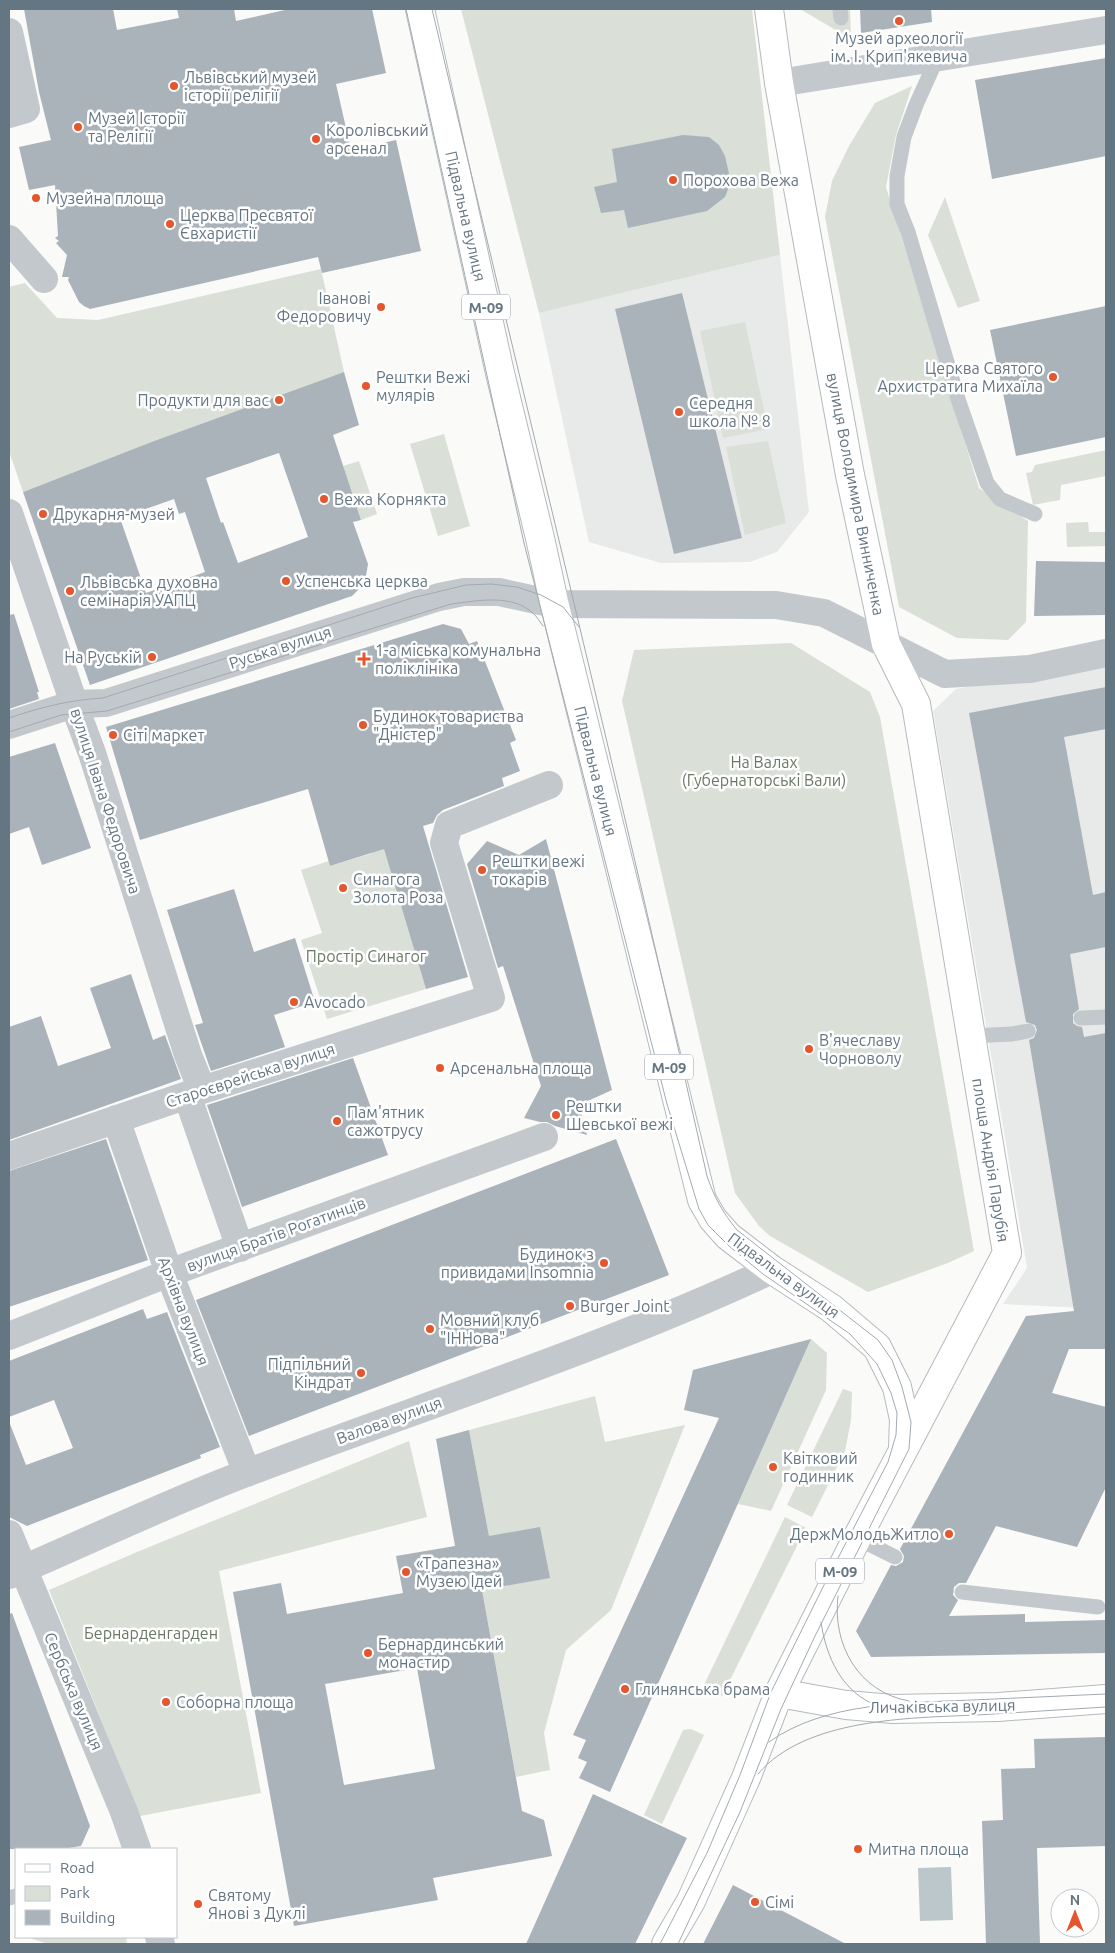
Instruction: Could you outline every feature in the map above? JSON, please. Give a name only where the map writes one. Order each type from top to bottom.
[{"type":"main road","name":"Підвальна вулиця","points":[[420,9],[500,373],[554,604],[702,1200],[712,1219],[728,1236],[771,1268],[831,1308],[877,1347],[897,1387],[904,1419],[902,1451]]},
{"type":"main road","name":"вулиця Володимира Винниченка","points":[[769,9],[778,84],[850,475],[886,644]]},
{"type":"main road","name":"площа Андрія Парубія","points":[[780,1693],[857,1538],[1007,1253],[916,704],[886,644]]},
{"type":"main road","name":"Личаківська вулиця","points":[[780,1693],[846,1705],[893,1710],[1106,1699]]},
{"type":"main road","points":[[666,1944],[691,1901],[746,1778],[780,1693]]},
{"type":"street","points":[[778,84],[938,56],[1106,30]]},
{"type":"street","points":[[9,32],[26,110],[9,114]]},
{"type":"street","points":[[9,239],[44,279]]},
{"type":"street","name":"вулиця Івана Федоровича","points":[[9,513],[92,752],[188,1055],[194,1093],[240,1248]]},
{"type":"street","name":"Руська вулиця","points":[[9,725],[74,704],[106,703],[439,597],[464,592],[499,592],[554,604]]},
{"type":"street","name":"вулиця Володимира Винниченка","points":[[554,604],[776,605],[824,613],[886,644]]},
{"type":"street","points":[[886,644],[945,674],[1030,669],[1106,654]]},
{"type":"street","name":"Староєврейська вулиця","points":[[9,1156],[194,1093],[492,998],[444,843],[449,825],[548,785]]},
{"type":"street","name":"Архівна вулиця","points":[[116,1119],[168,1273],[247,1473]]},
{"type":"street","name":"вулиця Братів Рогатинців","points":[[9,1336],[168,1273],[544,1137]]},
{"type":"street","name":"Валова вулиця","points":[[16,1572],[82,1542],[247,1473],[655,1322],[755,1278],[771,1268]]},
{"type":"street","name":"Сербська вулиця","points":[[9,1534],[16,1572],[120,1803],[137,1848]]},
{"type":"lane","points":[[938,56],[916,104],[904,137],[897,176],[897,204],[908,232],[959,402],[987,483],[1000,499],[1036,514]]},
{"type":"lane","points":[[1081,1018],[1106,1017]]},
{"type":"lane","points":[[971,1036],[1012,1034],[1028,1031]]},
{"type":"lane","points":[[857,1538],[895,1558]]},
{"type":"lane","points":[[962,1592],[1098,1607]]},
{"type":"shaded area","name":"Середня школа № 8","points":[[780,255],[809,512],[777,552],[750,562],[661,563],[589,542],[539,313]]},
{"type":"shaded area","points":[[1106,659],[1106,1309],[1003,1304],[1027,1268],[933,711],[956,689]]},
{"type":"shaded area","points":[[951,1867],[953,1920],[920,1921],[918,1868]]},
{"type":"green space","points":[[461,9],[752,9],[780,255],[539,313]]},
{"type":"green space","points":[[800,9],[850,9],[851,39]]},
{"type":"green space","points":[[912,86],[896,135],[886,187],[979,488],[1028,521],[1026,622],[1008,640],[957,638],[899,607],[825,217],[832,181],[849,146],[875,103]]},
{"type":"green space","points":[[945,197],[980,301],[958,308],[928,235]]},
{"type":"green space","points":[[321,269],[344,372],[154,441],[23,492],[9,451],[9,287],[25,283],[57,318],[98,320]]},
{"type":"green space","points":[[745,322],[768,429],[723,438],[700,331]]},
{"type":"green space","points":[[444,434],[470,526],[438,536],[410,444]]},
{"type":"green space","points":[[768,441],[786,523],[745,535],[726,447]]},
{"type":"green space","points":[[1106,450],[1106,476],[1061,485],[1060,500],[1033,505],[1026,473],[1032,472],[1035,465]]},
{"type":"green space","points":[[359,461],[377,514],[361,520],[343,466]]},
{"type":"green space","points":[[1088,522],[1089,532],[1106,532],[1106,546],[1067,547],[1066,523]]},
{"type":"green space","name":"На Валах (Губернаторські Вали)","points":[[791,643],[870,692],[880,717],[974,1251],[948,1263],[868,1292],[770,1236],[759,1226],[735,1193],[622,701],[634,650]]},
{"type":"green space","name":"Простір Синагог","points":[[383,845],[426,989],[327,1019],[301,940],[322,933],[301,870],[329,861],[330,866],[370,854]]},
{"type":"green space","points":[[811,1339],[827,1353],[826,1390],[771,1511],[738,1504]]},
{"type":"green space","points":[[843,1389],[852,1392],[851,1420],[845,1451],[812,1517],[787,1505]]},
{"type":"green space","points":[[595,1396],[605,1442],[685,1425],[611,1610],[566,1650],[544,1733],[550,1770],[516,1777],[482,1590],[549,1578],[489,1536],[469,1430]]},
{"type":"green space","name":"Бернарденгарден","points":[[409,1441],[427,1517],[219,1571],[261,1793],[140,1816],[49,1590]]},
{"type":"green space","points":[[785,1517],[806,1528],[722,1696],[707,1695],[702,1689]]},
{"type":"green space","points":[[691,1729],[704,1735],[662,1824],[644,1815],[683,1730]]},
{"type":"green space","points":[[30,1938],[126,1938],[127,1944],[48,1944]]},
{"type":"building","points":[[24,9],[113,9],[117,30],[179,18],[177,9],[234,9],[236,21],[289,9],[372,9],[386,73],[336,84],[351,150],[396,140],[421,251],[322,273],[318,257],[90,309],[84,306],[79,302],[68,280],[69,277],[62,277],[67,255],[56,243],[59,241],[55,238],[58,236],[55,185],[29,190],[19,147],[51,140],[39,92]]},
{"type":"building","name":"Музей археології ім. І. Крип'якевича","points":[[860,9],[931,9],[932,22],[861,33]]},
{"type":"building","points":[[1106,58],[1106,156],[992,179],[975,80]]},
{"type":"building","name":"Порохова Вежа","points":[[683,135],[709,137],[719,145],[725,156],[730,178],[725,197],[707,211],[628,228],[624,210],[601,213],[594,187],[617,182],[612,149]]},
{"type":"building","points":[[682,293],[742,538],[674,554],[615,309]]},
{"type":"building","name":"Церква Святого Архистратига Михаїла","points":[[1106,306],[1106,437],[1016,456],[990,330]]},
{"type":"building","points":[[344,372],[359,425],[333,435],[361,520],[353,522],[368,564],[362,586],[352,596],[90,685],[23,492],[154,441]],"holes":[[[279,453],[308,537],[238,563],[223,522],[221,523],[206,478]],[[174,499],[179,514],[185,512],[205,572],[146,593],[120,518]]]},
{"type":"building","points":[[1036,561],[1106,562],[1106,615],[1034,616]]},
{"type":"building","points":[[14,614],[39,692],[37,692],[39,699],[9,709],[9,615]]},
{"type":"building","points":[[443,624],[461,629],[469,644],[477,641],[516,740],[510,743],[520,771],[502,778],[504,786],[443,810],[437,815],[433,823],[423,826],[468,977],[426,989],[384,849],[330,866],[308,789],[140,840],[106,727]]},
{"type":"building","points":[[1106,687],[1106,729],[1064,737],[1093,895],[1106,892],[1106,947],[1070,954],[1079,1009],[1073,1014],[1073,1023],[1082,1027],[1084,1037],[1106,1033],[1106,1349],[1069,1349],[1052,1393],[1106,1407],[1106,1487],[1077,1547],[996,1526],[966,1583],[959,1583],[954,1587],[953,1595],[958,1600],[949,1616],[1025,1614],[1025,1622],[1106,1620],[1106,1653],[871,1657],[856,1631],[891,1565],[896,1566],[903,1562],[904,1556],[900,1549],[1026,1316],[1074,1311],[1029,1040],[1034,1038],[1037,1030],[1035,1025],[1026,1022],[969,713]]},
{"type":"building","points":[[55,743],[91,848],[42,865],[29,827],[9,834],[9,757]]},
{"type":"building","points":[[546,839],[612,1090],[579,1105],[587,1135],[547,1122],[524,1118],[541,1086],[503,966],[498,968],[467,864],[487,841],[519,855]]},
{"type":"building","points":[[234,889],[254,952],[295,938],[315,1002],[274,1015],[285,1047],[211,1071],[195,1025],[203,1023],[167,910]]},
{"type":"building","points":[[131,974],[153,1040],[165,1035],[181,1079],[9,1140],[9,1027],[41,1016],[58,1066],[111,1048],[90,988]]},
{"type":"building","points":[[353,1058],[388,1155],[242,1207],[207,1105]]},
{"type":"building","points":[[106,1139],[148,1260],[9,1307],[9,1171]]},
{"type":"building","points":[[616,1139],[669,1275],[249,1436],[196,1300]]},
{"type":"building","points":[[143,1309],[147,1319],[167,1312],[220,1447],[200,1455],[201,1458],[27,1526],[9,1517],[9,1424],[26,1465],[73,1448],[54,1400],[9,1417],[9,1361]]},
{"type":"building","points":[[811,1339],[610,1792],[579,1778],[587,1762],[578,1758],[586,1740],[573,1735],[719,1418],[684,1410],[693,1370]]},
{"type":"building","name":"Бернардинський монастир","points":[[469,1430],[489,1536],[540,1527],[550,1578],[482,1590],[522,1811],[544,1820],[552,1856],[433,1878],[438,1900],[294,1926],[233,1592],[281,1583],[287,1614],[403,1593],[396,1556],[455,1546],[436,1439]],"holes":[[[417,1668],[435,1769],[344,1785],[325,1684]]]},
{"type":"building","points":[[12,1613],[90,1826],[81,1846],[9,1849],[9,1614]]},
{"type":"building","points":[[1106,1737],[1106,1846],[1037,1848],[1040,1944],[986,1944],[982,1821],[1003,1820],[1001,1769],[1035,1768],[1034,1739]]},
{"type":"building","points":[[593,1794],[687,1838],[635,1944],[526,1944]]},
{"type":"building","points":[[733,1885],[846,1944],[703,1944]]},
{"type":"tram line","points":[[406,9],[524,543],[667,1104],[699,1209],[708,1225],[729,1246],[763,1274],[850,1334],[877,1364],[891,1393],[897,1413],[896,1435],[888,1462],[771,1692],[740,1775],[707,1853],[660,1944]]},
{"type":"tram line","points":[[432,9],[606,738],[707,1176],[719,1204],[737,1230],[878,1340],[892,1360],[902,1387],[911,1422],[909,1449],[815,1636],[781,1709],[740,1812],[678,1944]]},
{"type":"tram line","points":[[9,718],[79,700],[103,698],[412,598],[466,585],[491,584],[517,587],[541,595],[563,607],[579,627]]},
{"type":"tram line","points":[[9,732],[61,715],[107,711],[451,604],[483,600],[515,603],[525,607],[534,614],[543,626]]},
{"type":"tram line","points":[[838,1596],[837,1614],[839,1631],[844,1648],[852,1663],[876,1688],[891,1696],[909,1701]]},
{"type":"tram line","points":[[821,1622],[823,1635],[832,1661],[845,1683],[865,1700],[878,1706]]},
{"type":"tram line","points":[[769,1742],[791,1729],[815,1719],[867,1707],[920,1702],[1106,1694]]},
{"type":"tram line","points":[[758,1774],[778,1756],[803,1742],[830,1732],[860,1725],[891,1720],[1106,1707]]},
{"type":"place","name":"Музей археології ім. І. Крип'якевича","points":[[899,21]]},
{"type":"place","name":"Львівський музей історії релігії","points":[[174,86]]},
{"type":"place","name":"Музей Історії та Релігії","points":[[78,127]]},
{"type":"place","name":"Королівський арсенал","points":[[316,139]]},
{"type":"place","name":"Порохова Вежа","points":[[673,180]]},
{"type":"place","name":"Музейна площа","points":[[36,198]]},
{"type":"place","name":"Церква Пресвятої Євхаристії","points":[[170,224]]},
{"type":"place","name":"Іванові Федоровичу","points":[[381,307]]},
{"type":"place","name":"Церква Святого Архистратига Михаїла","points":[[1053,377]]},
{"type":"place","name":"Рештки Вежі мулярів","points":[[366,386]]},
{"type":"place","name":"Продукти для вас","points":[[279,400]]},
{"type":"place","name":"Середня школа № 8","points":[[679,412]]},
{"type":"place","name":"Вежа Корнякта","points":[[324,499]]},
{"type":"place","name":"Друкарня-музей","points":[[43,514]]},
{"type":"place","name":"Успенська церква","points":[[286,581]]},
{"type":"place","name":"Львівська духовна семінарія УАПЦ","points":[[70,591]]},
{"type":"place","name":"На Руській","points":[[152,657]]},
{"type":"place","name":"1-а міська комунальна поліклініка","points":[[364,659]]},
{"type":"place","name":"Будинок товариства \"Дністер\"","points":[[363,725]]},
{"type":"place","name":"Сіті маркет","points":[[113,735]]},
{"type":"place","name":"Рештки вежі токарів","points":[[482,870]]},
{"type":"place","name":"Синагога Золота Роза","points":[[343,888]]},
{"type":"place","name":"Avocado","points":[[294,1002]]},
{"type":"place","name":"В'ячеславу Чорноволу","points":[[809,1049]]},
{"type":"place","name":"Арсенальна площа","points":[[440,1068]]},
{"type":"place","name":"Рештки Шевської вежі","points":[[556,1115]]},
{"type":"place","name":"Пам'ятник сажотрусу","points":[[337,1121]]},
{"type":"place","name":"Будинок з привидами Insomnia","points":[[604,1263]]},
{"type":"place","name":"Burger Joint","points":[[570,1306]]},
{"type":"place","name":"Мовний клуб \"ІННова\"","points":[[430,1329]]},
{"type":"place","name":"Підпільний Кіндрат","points":[[361,1373]]},
{"type":"place","name":"Квітковий годинник","points":[[773,1467]]},
{"type":"place","name":"ДержМолодьЖитло","points":[[949,1534]]},
{"type":"place","name":"«Трапезна» Музею Ідей","points":[[406,1572]]},
{"type":"place","name":"Бернардинський монастир","points":[[368,1653]]},
{"type":"place","name":"Глинянська брама","points":[[625,1689]]},
{"type":"place","name":"Соборна площа","points":[[166,1702]]},
{"type":"place","name":"Митна площа","points":[[858,1849]]},
{"type":"place","name":"Сімі","points":[[755,1902]]},
{"type":"place","name":"Святому Янові з Дуклі","points":[[198,1904]]}]
